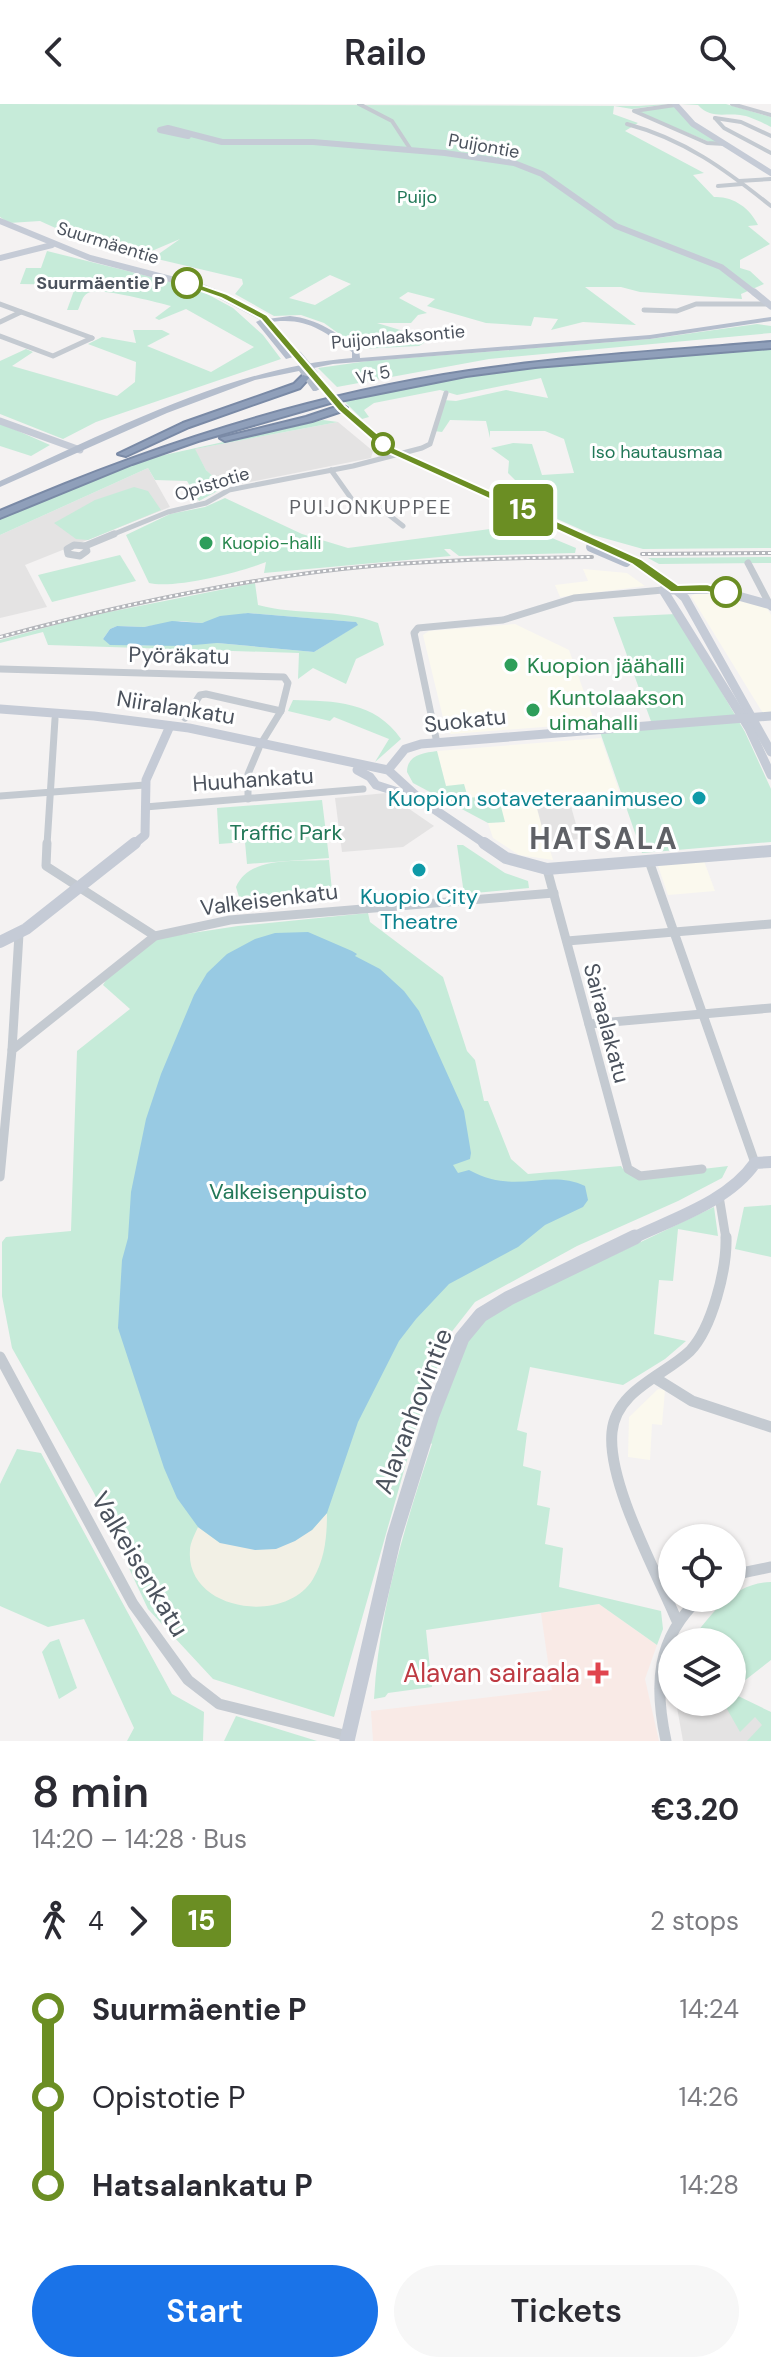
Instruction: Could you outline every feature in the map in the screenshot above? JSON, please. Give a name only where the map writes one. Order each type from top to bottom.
[{"type":"highway","name":"Vt 5","points":[[0,515],[135,460],[278,414],[431,380],[534,364],[771,344]]},
{"type":"highway","name":"Vt 5","points":[[0,505],[123,454],[304,401],[450,370],[599,351],[771,344]]},
{"type":"highway","points":[[123,454],[186,425],[312,381]]},
{"type":"highway","points":[[135,460],[337,410]]},
{"type":"highway","points":[[309,419],[329,417],[346,421]]},
{"type":"main road","points":[[675,104],[693,124],[771,173]]},
{"type":"main road","name":"Puijontie","points":[[188,136],[222,142],[293,141],[411,150],[482,157],[528,169],[561,186],[616,226],[721,267],[745,284],[769,311]]},
{"type":"main road","name":"Suurmäentie","points":[[0,221],[109,264],[205,288],[251,312],[294,356],[337,410]]},
{"type":"main road","points":[[0,258],[52,244]]},
{"type":"main road","name":"Puijonlaaksontie","points":[[0,484],[242,378],[355,356],[648,333],[769,311]]},
{"type":"main road","name":"Puijonlaaksontie","points":[[355,356],[650,337],[769,311]]},
{"type":"main road","points":[[265,323],[289,316],[310,320],[355,356]]},
{"type":"main road","points":[[265,323],[286,320],[306,323],[355,356]]},
{"type":"main road","points":[[335,360],[342,349]]},
{"type":"main road","points":[[337,410],[346,421],[394,456],[591,547],[631,562],[663,590],[771,752]]},
{"type":"main road","points":[[337,410],[394,456],[604,546],[675,589],[685,598],[750,720],[771,775]]},
{"type":"main road","points":[[0,421],[77,449]]},
{"type":"main road","name":"Puijonlaaksontie","points":[[0,477],[77,449]]},
{"type":"main road","points":[[663,590],[707,588],[771,606]]},
{"type":"main road","name":"Niiralankatu","points":[[0,709],[107,717],[170,726],[342,762],[378,773],[376,785],[393,784]]},
{"type":"main road","name":"Suokatu","points":[[378,773],[409,747],[437,743],[652,725],[693,727],[771,718]]},
{"type":"main road","points":[[0,942],[19,934],[145,835],[145,785],[170,726]]},
{"type":"main road","points":[[378,773],[396,775],[393,784],[506,858],[547,869],[771,851]]},
{"type":"main road","points":[[755,1163],[771,1162]]},
{"type":"main road","name":"Alavanhovintie","points":[[348,1738],[406,1496],[449,1372],[471,1325],[502,1302],[719,1196],[744,1179],[755,1163]]},
{"type":"street","points":[[359,104],[396,124],[401,130],[401,138],[411,150]]},
{"type":"street","points":[[675,104],[634,110],[707,143],[725,144]]},
{"type":"street","points":[[732,104],[771,115]]},
{"type":"street","points":[[771,136],[741,122],[715,118],[724,128],[771,153]]},
{"type":"street","points":[[627,124],[646,129],[704,155],[771,206]]},
{"type":"street","points":[[718,186],[771,179]]},
{"type":"street","points":[[0,304],[92,338],[53,356],[0,336]]},
{"type":"street","points":[[644,310],[677,311],[696,304],[769,311]]},
{"type":"street","points":[[0,322],[21,312]]},
{"type":"street","name":"Opistotie","points":[[85,546],[168,512],[206,503],[229,490],[394,456],[430,444],[446,393]]},
{"type":"street","points":[[331,470],[358,508],[384,511],[403,526]]},
{"type":"street","points":[[748,563],[771,606]]},
{"type":"street","points":[[437,743],[414,633],[418,628],[503,620],[574,598],[663,590]]},
{"type":"street","name":"Pyöräkatu","points":[[0,669],[281,676],[288,683],[281,711]]},
{"type":"street","points":[[185,718],[200,695],[206,694],[281,711],[248,774],[248,799]]},
{"type":"street","points":[[55,719],[46,866],[155,936]]},
{"type":"street","points":[[0,796],[145,785]]},
{"type":"street","name":"Huuhankatu","points":[[145,807],[363,789]]},
{"type":"street","points":[[649,861],[755,1163]]},
{"type":"street","name":"Sairaalakatu","points":[[547,869],[628,1169],[644,1176],[702,1169]]},
{"type":"street","name":"Valkeisenkatu","points":[[12,1050],[155,936],[230,920],[554,893]]},
{"type":"street","points":[[567,941],[771,924]]},
{"type":"street","points":[[0,1177],[19,934]]},
{"type":"street","points":[[589,1024],[771,1008]]},
{"type":"street","points":[[677,1621],[618,1476],[612,1451],[613,1422],[628,1398],[701,1337],[724,1277],[726,1234],[719,1196]]},
{"type":"street","name":"Valkeisenkatu","points":[[0,1357],[133,1604],[188,1680],[219,1704],[348,1738]]},
{"type":"street","points":[[655,1378],[692,1401],[771,1427]]},
{"type":"street","points":[[746,1572],[771,1567]]},
{"type":"street","points":[[666,1741],[661,1720],[660,1687],[664,1657],[677,1621],[686,1612]]},
{"type":"shaded area","points":[[338,422],[373,451],[371,458],[225,487],[206,470],[194,449]]},
{"type":"shaded area","points":[[148,468],[170,507],[25,565],[47,607],[0,618],[0,535]]},
{"type":"shaded area","points":[[583,569],[627,573],[645,586],[560,597],[555,585],[588,581]]},
{"type":"shaded area","points":[[714,593],[767,608],[771,615],[771,713],[764,714],[761,710],[691,596]]},
{"type":"shaded area","points":[[515,624],[569,650],[595,723],[451,734],[446,730],[423,635],[429,631]]},
{"type":"shaded area","points":[[601,738],[619,791],[534,797],[553,860],[519,855],[493,838],[488,823],[505,822],[446,786],[437,751]]},
{"type":"shaded area","points":[[386,793],[434,826],[403,847],[342,852],[335,798]]},
{"type":"shaded area","points":[[569,799],[580,839],[546,842],[535,801]]},
{"type":"shaded area","points":[[704,861],[715,891],[668,895],[657,863]]},
{"type":"shaded area","points":[[658,1389],[665,1390],[662,1425],[652,1424],[650,1460],[628,1457],[629,1417]]},
{"type":"shaded area","name":"Alavan sairaala","points":[[599,1604],[657,1645],[645,1679],[659,1741],[373,1741],[371,1711],[552,1690],[541,1613]]},
{"type":"shaded area","points":[[746,1706],[771,1712],[771,1741],[683,1741],[679,1716],[746,1716]]},
{"type":"green space","name":"Puijo","points":[[0,104],[669,104],[632,109],[614,106],[613,114],[638,123],[625,131],[704,173],[693,175],[714,197],[734,201],[746,208],[758,225],[748,226],[770,244],[740,260],[740,268],[750,271],[764,284],[741,294],[742,299],[640,292],[621,287],[585,287],[636,325],[583,322],[551,330],[558,319],[534,317],[531,326],[486,323],[427,306],[435,299],[408,292],[399,298],[427,313],[418,315],[411,323],[377,323],[430,339],[419,346],[360,349],[324,323],[301,315],[274,316],[235,294],[243,284],[242,279],[153,258],[180,239],[140,256],[82,240],[40,221],[9,223],[0,217]],"holes":[[[330,275],[351,284],[315,305],[289,298]]]},
{"type":"green space","points":[[681,104],[726,104],[771,117],[771,127],[744,116],[712,114],[698,105]]},
{"type":"green space","points":[[673,106],[720,142],[712,143],[640,113],[640,109]]},
{"type":"green space","points":[[47,251],[196,288],[233,308],[263,335],[281,359],[96,422],[63,439],[0,414],[0,361],[26,349],[33,352],[12,366],[117,396],[135,382],[136,362],[88,344],[102,337],[136,343],[133,330],[162,330],[170,334],[147,346],[211,372],[254,347],[186,309],[159,320],[155,318],[171,306],[128,296],[88,293],[78,310],[67,310],[76,285],[20,284],[26,268],[41,268]]},
{"type":"green space","points":[[757,324],[771,326],[771,333],[489,359],[337,387],[318,368],[368,361],[650,339]]},
{"type":"green space","name":"Iso hautausmaa","points":[[771,349],[771,548],[643,549],[593,535],[517,501],[524,489],[508,473],[509,461],[491,448],[513,443],[532,444],[542,475],[574,473],[564,439],[545,431],[490,431],[490,438],[486,421],[450,420],[442,432],[434,431],[443,400],[456,401],[506,390],[548,398],[541,378],[457,395],[440,390],[374,403],[364,410],[369,417],[362,419],[343,400],[526,366]]},
{"type":"green space","points":[[323,420],[338,422],[195,449],[206,470],[225,487],[199,501],[187,481],[155,480],[148,468],[0,535],[0,519],[146,459]]},
{"type":"green space","points":[[0,423],[50,445],[31,456],[0,446]]},
{"type":"green space","points":[[134,487],[148,491],[161,510],[88,540],[76,539],[54,523],[95,500]]},
{"type":"green space","points":[[225,498],[302,534],[348,548],[490,529],[506,519],[576,548],[575,553],[459,556],[450,549],[444,549],[451,556],[264,573],[266,562],[190,582],[149,583],[126,535],[170,514],[205,507]]},
{"type":"green space","points":[[120,555],[136,581],[52,602],[38,575]]},
{"type":"green space","points":[[771,557],[771,563],[659,564],[648,558]]},
{"type":"green space","points":[[255,583],[258,605],[363,618],[378,623],[384,645],[356,659],[346,684],[313,668],[298,679],[299,653],[48,645],[43,632],[0,643],[0,640],[84,617]],"holes":[[[248,613],[355,622],[357,625],[314,652],[217,643],[131,646],[103,639],[110,629],[117,626],[144,627],[181,621],[202,623]]]},
{"type":"green space","points":[[676,614],[745,732],[771,789],[771,842],[642,853],[599,729],[652,724],[613,617]]},
{"type":"green space","points":[[293,700],[324,701],[366,710],[391,726],[401,739],[375,762],[389,739],[334,717],[330,721],[288,711]]},
{"type":"green space","points":[[437,751],[446,786],[464,784],[468,798],[498,795],[505,822],[488,823],[413,783],[407,772],[413,758]]},
{"type":"green space","name":"Traffic Park","points":[[322,800],[329,858],[247,864],[245,842],[219,844],[217,808]]},
{"type":"green space","points":[[457,845],[463,845],[505,873],[528,881],[529,888],[464,894]]},
{"type":"green space","points":[[329,860],[333,901],[261,905],[239,897],[236,887],[243,877],[263,865]]},
{"type":"green space","name":"Valkeisenpuisto","points":[[368,913],[370,922],[443,977],[467,1051],[475,1060],[484,1101],[488,1101],[511,1159],[528,1174],[621,1166],[644,1176],[728,1166],[722,1178],[577,1246],[475,1302],[450,1334],[422,1407],[334,1717],[213,1679],[148,1609],[94,1493],[12,1348],[2,1296],[2,1242],[6,1237],[71,1231],[77,1051],[130,1009],[103,985],[109,975],[153,939],[238,926]]},
{"type":"green space","points":[[771,1205],[771,1257],[735,1249],[744,1207]]},
{"type":"green space","points":[[714,1207],[718,1236],[678,1229],[673,1281],[659,1280],[654,1334],[686,1341],[665,1359],[623,1385],[530,1367],[517,1430],[527,1433],[523,1466],[541,1471],[537,1505],[550,1508],[545,1544],[563,1548],[559,1587],[658,1610],[661,1612],[663,1628],[658,1628],[657,1645],[599,1604],[426,1630],[432,1687],[388,1693],[385,1697],[374,1699],[387,1601],[432,1444],[429,1442],[466,1341],[486,1316]]},
{"type":"green space","points":[[17,1449],[41,1453],[172,1694],[204,1712],[203,1741],[127,1741],[134,1728],[84,1619],[48,1627],[0,1606],[0,1484]]},
{"type":"green space","points":[[771,1582],[771,1660],[746,1680],[746,1628],[701,1628],[714,1612],[746,1612],[746,1588]]},
{"type":"green space","points":[[59,1639],[77,1688],[59,1699],[42,1652],[50,1642]]},
{"type":"green space","points":[[746,1700],[771,1712],[771,1741],[747,1741],[762,1725],[755,1717],[740,1732],[731,1716],[746,1716]]},
{"type":"green space","points":[[236,1716],[317,1741],[224,1741]]},
{"type":"sand","points":[[327,1513],[324,1547],[313,1579],[299,1594],[281,1603],[260,1607],[239,1605],[219,1598],[203,1587],[193,1571],[190,1547],[198,1527],[220,1543],[312,1530]]},
{"type":"water","points":[[248,613],[356,622],[358,625],[314,652],[217,643],[110,645],[103,639],[110,629],[117,626],[144,627],[172,621],[202,623],[220,616]]},
{"type":"water","points":[[308,932],[352,951],[357,954],[355,956],[380,969],[404,991],[419,1011],[464,1111],[471,1153],[470,1159],[453,1165],[458,1173],[469,1170],[486,1177],[516,1182],[571,1181],[585,1186],[588,1200],[583,1207],[545,1225],[518,1247],[449,1284],[399,1341],[358,1422],[327,1513],[312,1530],[295,1541],[276,1549],[255,1550],[220,1543],[198,1527],[177,1498],[164,1468],[118,1328],[122,1260],[128,1238],[131,1192],[146,1119],[194,995],[207,973],[227,954],[255,939],[275,933]]},
{"type":"railway","points":[[642,554],[771,553]]},
{"type":"railway","points":[[0,637],[170,597],[299,574],[435,562],[592,557]]},
{"type":"bus line","name":"15","points":[[187,283],[224,296],[264,317],[342,408],[390,450],[637,561],[675,589],[707,588],[726,592]]},
{"type":"place","name":"Suurmäentie P","points":[[187,283]]},
{"type":"place","name":"Kuopio-halli","points":[[206,543]]},
{"type":"place","name":"Kuopion jäähalli","points":[[511,665]]},
{"type":"place","name":"Kuntolaakson uimahalli","points":[[533,710]]},
{"type":"place","name":"Kuopion sotaveteraanimuseo","points":[[699,798]]},
{"type":"place","name":"Kuopio City Theatre","points":[[419,870]]},
{"type":"place","name":"Alavan sairaala","points":[[598,1673]]},
{"type":"district","name":"PUIJONKUPPEE","points":[[371,507]]},
{"type":"district","name":"HATSALA","points":[[604,839]]}]
